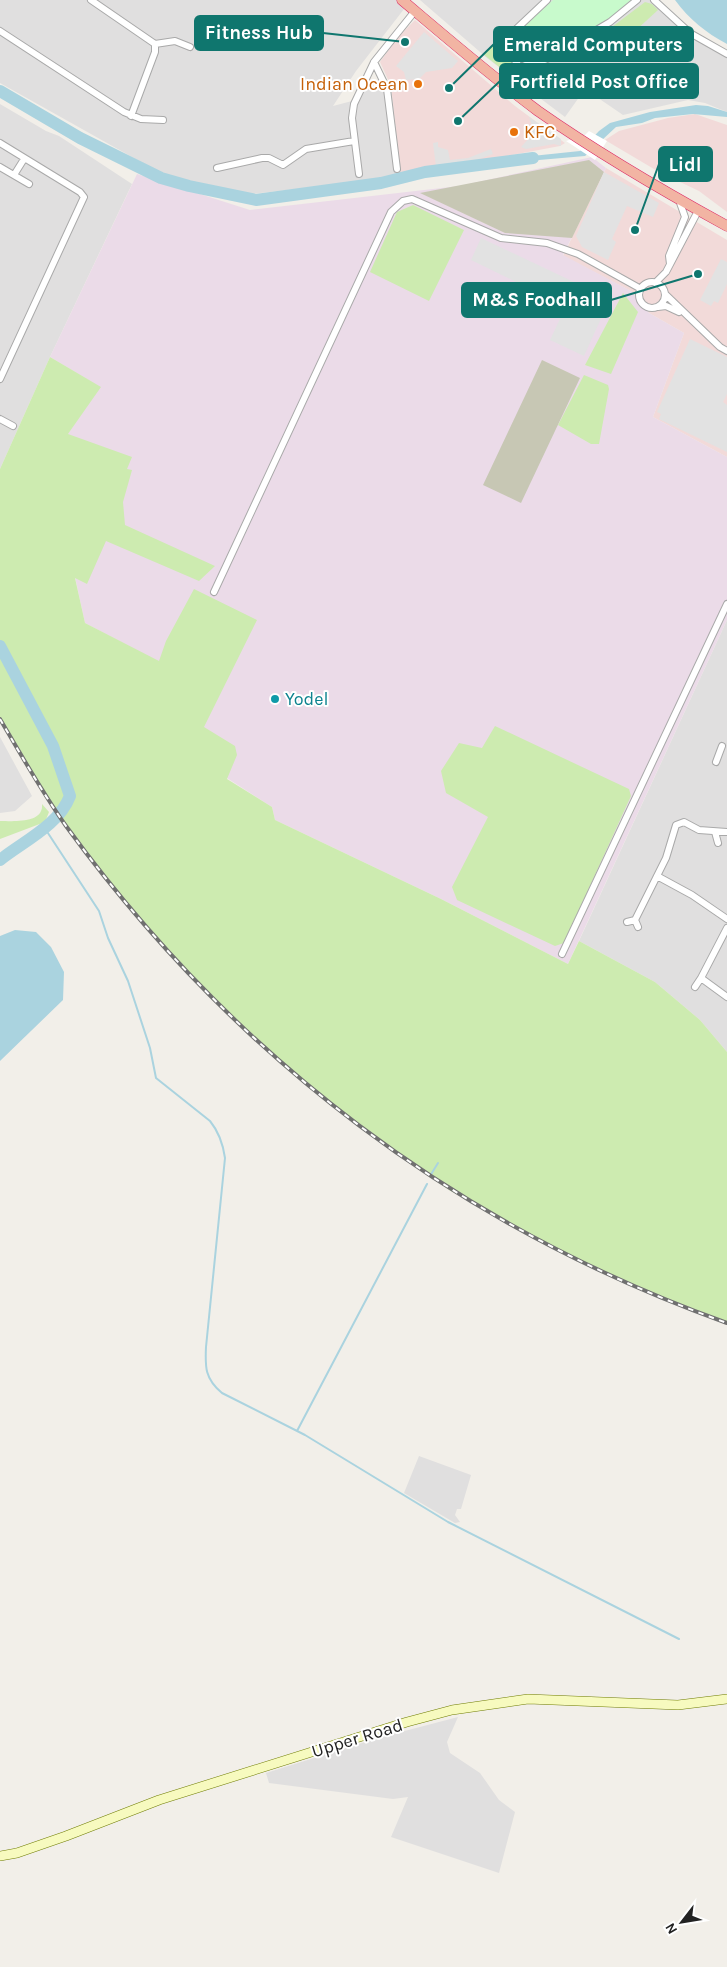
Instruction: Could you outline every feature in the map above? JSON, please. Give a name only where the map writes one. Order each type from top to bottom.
[{"type":"highway","points":[[402,0],[501,82],[577,136],[698,211],[727,226]]},
{"type":"main road","name":"Upper Road","points":[[0,1856],[17,1853],[66,1836],[168,1797],[407,1722],[452,1710],[528,1699],[678,1705],[727,1699]]},
{"type":"street","points":[[91,0],[155,44],[175,41],[190,47]]},
{"type":"street","points":[[498,40],[510,38],[515,29],[547,0]]},
{"type":"street","points":[[510,38],[520,58],[532,62],[544,61],[610,22],[637,0]]},
{"type":"street","points":[[654,0],[690,33],[727,54]]},
{"type":"street","points":[[359,174],[352,108],[374,62],[415,11]]},
{"type":"street","points":[[0,31],[131,116],[151,120],[164,120]]},
{"type":"street","points":[[131,116],[155,52],[155,44]]},
{"type":"street","points":[[501,82],[520,58]]},
{"type":"street","points":[[374,62],[387,88],[397,169]]},
{"type":"street","points":[[217,168],[262,158],[269,158],[283,165],[306,148],[354,141]]},
{"type":"street","points":[[0,144],[80,192],[84,200],[0,379]]},
{"type":"street","points":[[14,175],[24,159]]},
{"type":"street","points":[[0,167],[29,184]]},
{"type":"street","points":[[670,264],[669,256],[685,217],[678,198]]},
{"type":"street","points":[[214,592],[389,217],[398,204],[412,200],[501,238],[546,243],[578,254],[641,289]]},
{"type":"street","points":[[662,287],[666,272],[698,211]]},
{"type":"street","points":[[655,283],[666,272]]},
{"type":"street","points":[[684,315],[666,306],[644,305],[640,297],[641,289],[647,284],[655,283],[662,287],[665,294],[684,315],[727,351]]},
{"type":"street","points":[[656,307],[663,302],[665,294]]},
{"type":"street","points":[[0,420],[13,426]]},
{"type":"street","points":[[562,954],[727,604]]},
{"type":"street","points":[[716,762],[724,754],[722,746]]},
{"type":"street","points":[[627,922],[635,920],[666,858],[676,825],[684,822],[699,830],[727,832]]},
{"type":"street","points":[[716,832],[718,843]]},
{"type":"street","points":[[657,876],[692,895],[727,919]]},
{"type":"street","points":[[635,920],[638,927]]},
{"type":"street","points":[[695,987],[727,928]]},
{"type":"street","points":[[701,978],[727,997]]},
{"type":"shaded area","points":[[0,0],[411,0],[356,71],[333,106],[352,101],[365,88],[391,86],[401,176],[252,194],[173,180],[0,83]]},
{"type":"shaded area","points":[[420,0],[659,0],[689,28],[727,51],[727,112],[705,103],[688,100],[623,115],[585,89],[565,117],[487,58]]},
{"type":"shaded area","points":[[415,20],[515,106],[565,143],[560,146],[401,176],[391,86],[380,62],[398,37]]},
{"type":"shaded area","points":[[424,32],[458,61],[452,68],[426,72],[419,79],[406,80],[404,72],[396,66]]},
{"type":"shaded area","points":[[0,104],[46,131],[59,136],[132,184],[50,357],[0,469]]},
{"type":"shaded area","points":[[695,114],[727,125],[727,212],[699,191],[659,172],[605,140],[619,131],[668,118]]},
{"type":"shaded area","points":[[529,117],[561,139],[561,146],[554,144],[526,149],[521,147],[531,136],[532,126]]},
{"type":"shaded area","points":[[438,142],[438,147],[448,150],[450,160],[468,158],[491,149],[493,154],[468,163],[436,167],[433,143]]},
{"type":"shaded area","points":[[592,157],[606,168],[563,255],[631,291],[649,313],[684,333],[653,417],[727,457],[727,620],[568,964],[441,899],[275,820],[272,807],[140,722],[159,662],[85,623],[75,577],[26,495],[100,387],[50,357],[137,174],[250,210],[459,186]]},
{"type":"shaded area","points":[[589,160],[604,172],[572,238],[505,233],[420,193]]},
{"type":"shaded area","points":[[606,168],[727,240],[727,457],[653,417],[684,333],[649,313],[631,291],[563,256]]},
{"type":"shaded area","points":[[604,172],[659,203],[653,217],[627,206],[612,239],[616,242],[608,260],[582,247],[576,236]]},
{"type":"shaded area","points":[[481,238],[610,299],[584,356],[550,340],[566,306],[471,260]]},
{"type":"shaded area","points":[[721,259],[727,262],[727,284],[718,303],[714,301],[711,306],[700,300]]},
{"type":"shaded area","points":[[690,339],[727,357],[727,394],[723,402],[727,405],[727,452],[659,419],[661,414],[657,412]]},
{"type":"shaded area","points":[[542,360],[580,378],[521,503],[483,485]]},
{"type":"shaded area","points":[[727,620],[727,1052],[700,1020],[655,982],[579,941]]},
{"type":"shaded area","points":[[0,737],[32,796],[15,811],[0,813]]},
{"type":"shaded area","points":[[419,1456],[471,1475],[461,1509],[457,1509],[455,1515],[460,1522],[455,1523],[404,1493]]},
{"type":"shaded area","points":[[458,1717],[447,1742],[450,1753],[480,1773],[499,1800],[515,1812],[499,1873],[391,1837],[408,1797],[393,1799],[269,1783],[266,1773],[378,1738]]},
{"type":"green space","points":[[553,0],[632,0],[615,15],[543,57],[537,59],[527,58],[518,51],[514,35]]},
{"type":"green space","points":[[645,2],[652,4],[658,10],[634,32],[632,30],[608,30]]},
{"type":"green space","points":[[497,42],[505,42],[511,50],[513,57],[511,64],[503,70],[483,54]]},
{"type":"green space","points":[[521,63],[533,67],[544,65],[549,69],[531,92],[512,77]]},
{"type":"green space","points":[[413,205],[464,230],[429,301],[370,272],[397,212]]},
{"type":"green space","points":[[623,293],[638,312],[611,374],[585,365]]},
{"type":"green space","points":[[50,357],[101,387],[68,434],[132,457],[127,469],[132,470],[123,502],[125,525],[215,566],[199,581],[106,541],[87,584],[75,578],[85,623],[159,661],[166,641],[194,589],[257,620],[204,727],[235,746],[237,755],[227,779],[272,807],[275,820],[441,899],[568,964],[579,941],[655,982],[700,1020],[727,1052],[727,1323],[682,1307],[563,1254],[449,1190],[370,1135],[284,1067],[217,1003],[136,915],[65,825],[0,719],[0,469]]},
{"type":"green space","points":[[584,375],[608,385],[609,389],[599,444],[591,444],[558,425]]},
{"type":"green space","points":[[495,726],[629,789],[631,796],[564,943],[555,946],[457,900],[452,887],[488,817],[446,793],[441,771],[459,743],[482,748]]},
{"type":"green space","points":[[42,804],[49,812],[45,822],[0,839],[0,821],[20,821],[33,818],[38,815]]},
{"type":"water","points":[[675,0],[727,0],[727,44],[698,25]]},
{"type":"water","points":[[696,105],[708,106],[727,112],[727,117],[693,114],[655,118],[642,123],[616,127],[585,156],[539,160],[534,159],[532,156],[580,151],[599,131],[610,123],[650,112]]},
{"type":"water","points":[[15,930],[36,932],[51,947],[64,972],[63,1000],[0,1061],[0,936]]},
{"type":"pier","points":[[589,131],[607,141],[595,160],[566,141],[585,135]]},
{"type":"waterway","points":[[0,91],[80,138],[161,178],[256,200],[381,183],[425,172],[533,158]]},
{"type":"waterway","points":[[0,646],[53,746],[70,796],[58,816],[40,832],[0,860]]},
{"type":"waterway","points":[[44,827],[99,911],[108,938],[128,981],[150,1048],[156,1078],[210,1121],[222,1143],[225,1158],[206,1347],[206,1367],[212,1383],[222,1393],[305,1435],[448,1522],[679,1639]]},
{"type":"waterway","points":[[430,1176],[438,1163]]},
{"type":"waterway","points":[[297,1431],[427,1184]]},
{"type":"railway","points":[[0,719],[40,787],[66,826],[132,910],[203,988],[278,1060],[359,1125],[444,1184],[534,1237],[628,1283],[727,1323]]},
{"type":"place","name":"Fitness Hub","points":[[405,42]]},
{"type":"place","name":"Indian Ocean","points":[[418,84]]},
{"type":"place","name":"Emerald Computers","points":[[449,88]]},
{"type":"place","name":"Fortfield Post Office","points":[[458,121]]},
{"type":"place","name":"KFC","points":[[514,132]]},
{"type":"place","name":"Lidl","points":[[635,230]]},
{"type":"place","name":"M&S Foodhall","points":[[698,274]]},
{"type":"place","name":"Yodel","points":[[275,699]]}]
